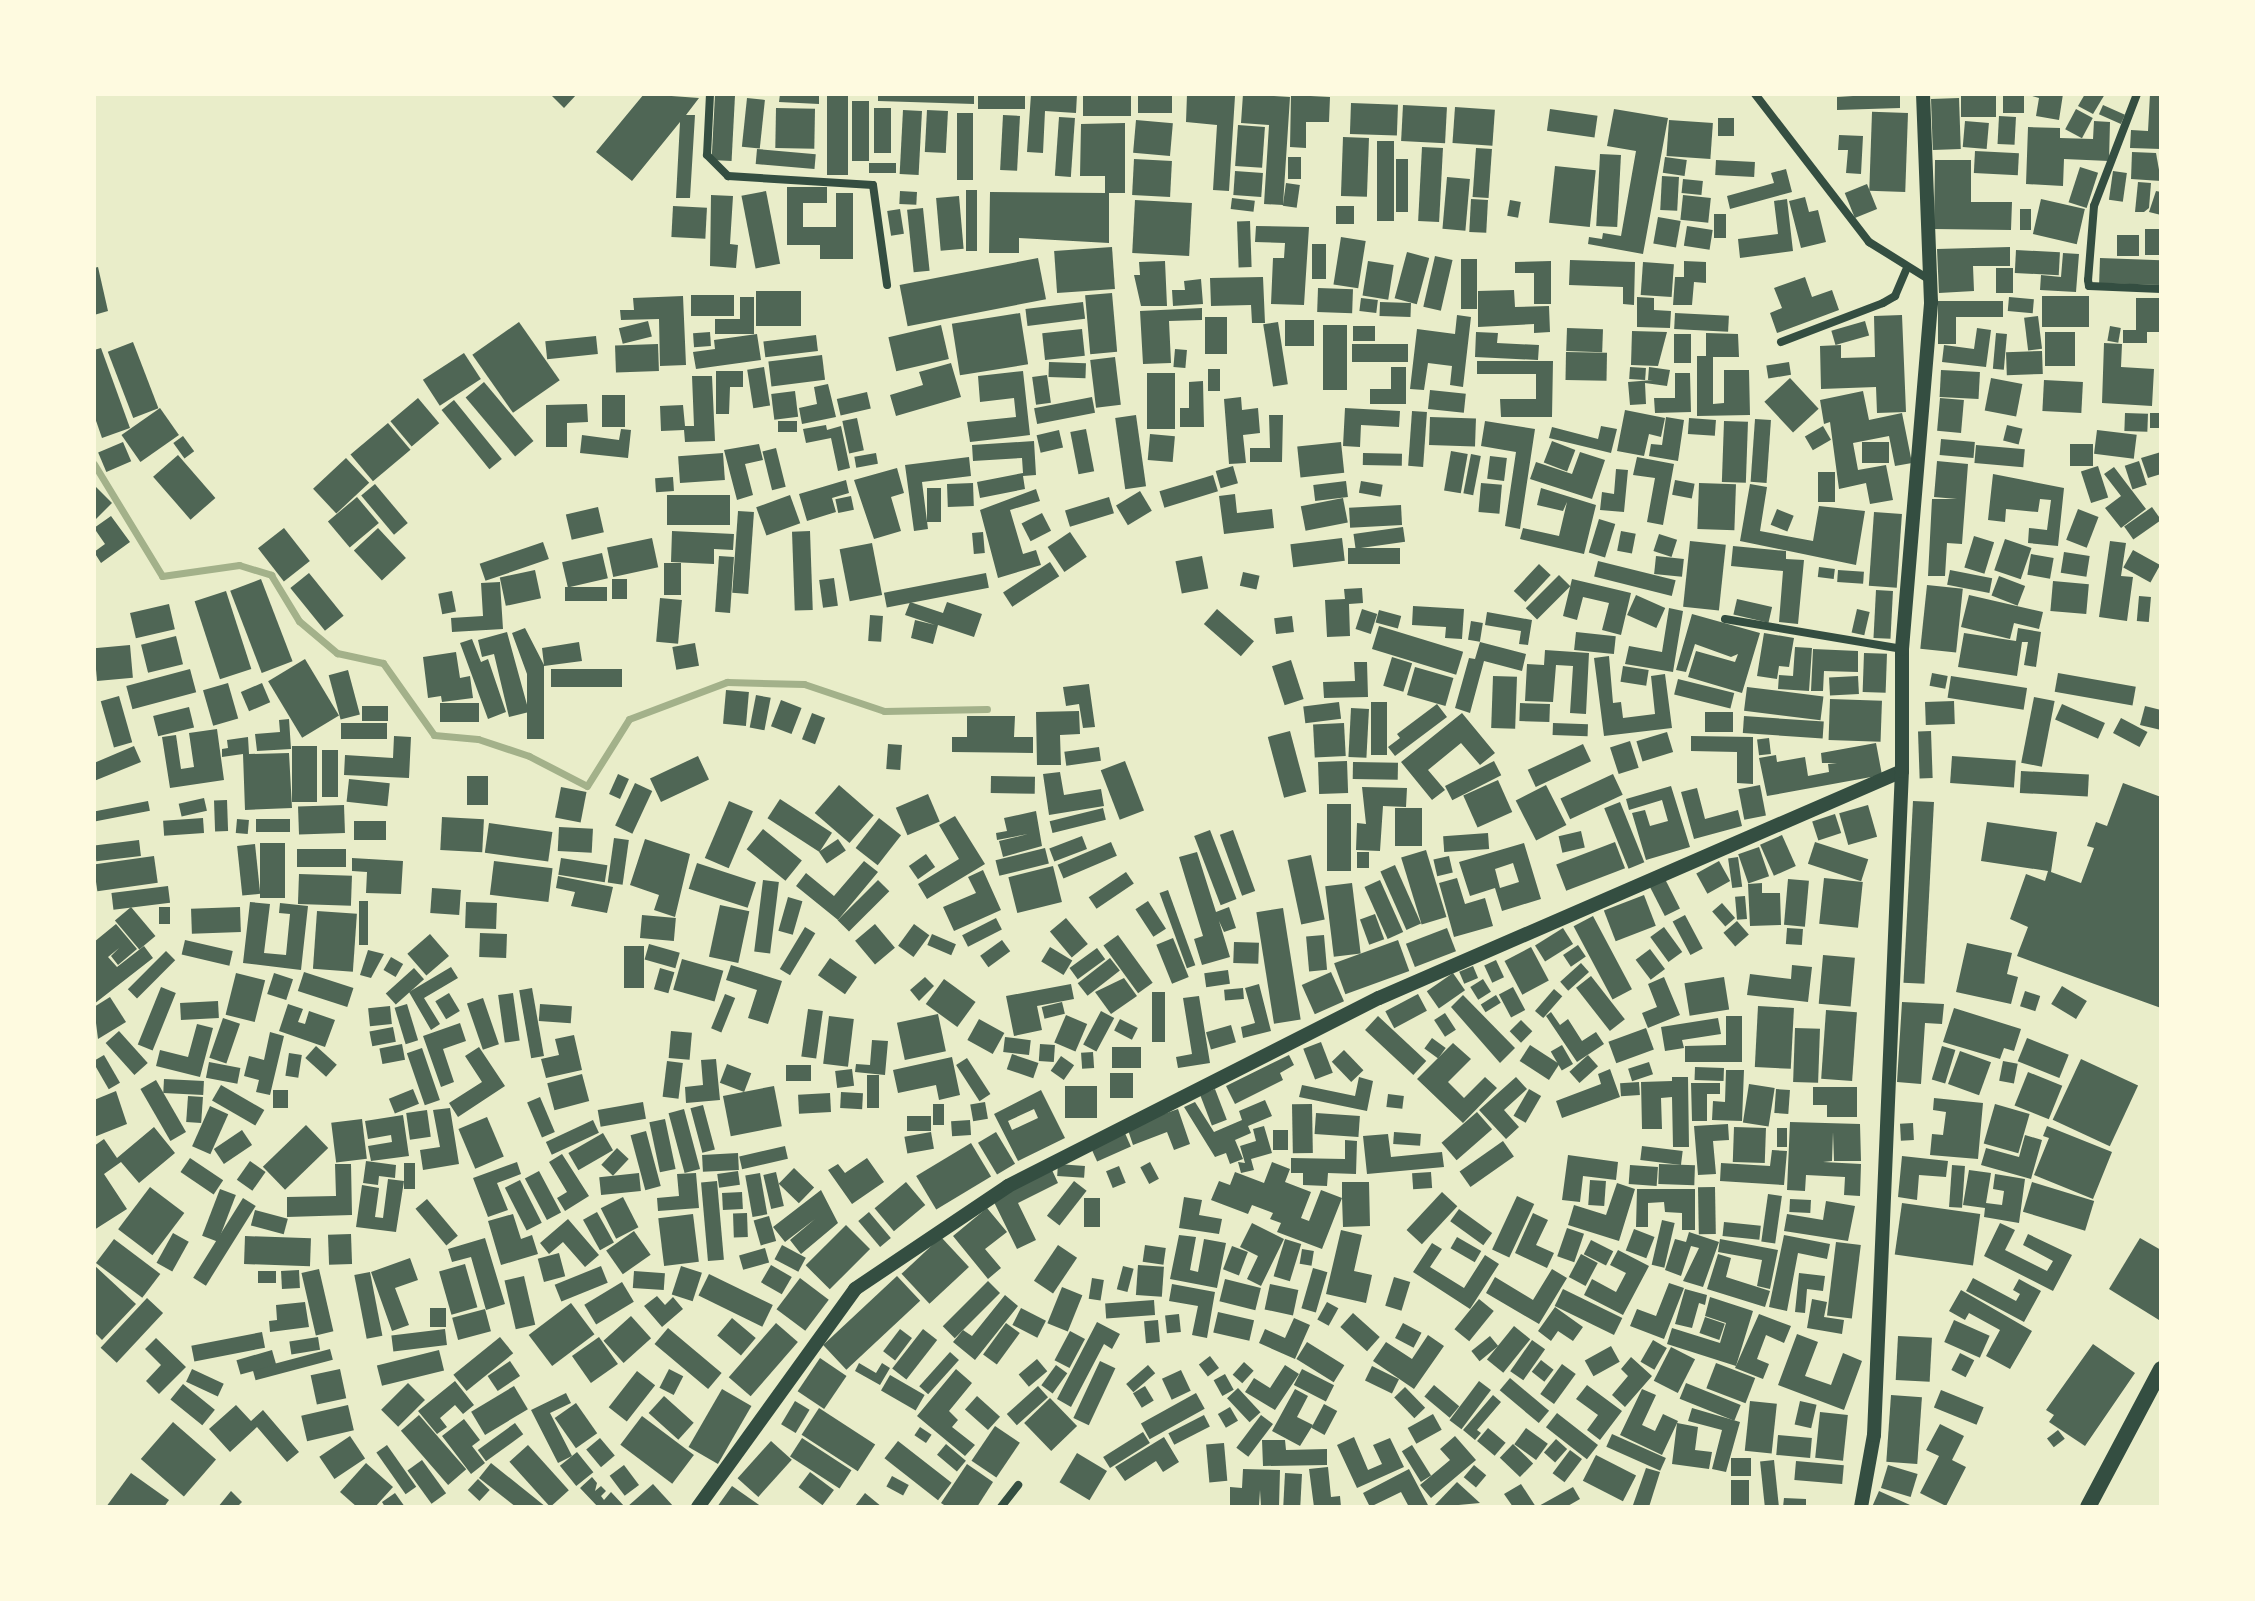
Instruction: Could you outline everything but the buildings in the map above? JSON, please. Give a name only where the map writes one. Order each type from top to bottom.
[{"type":"main road","points":[[2088,1507],[2161,1369]]},
{"type":"street","points":[[710,94],[707,155],[728,176],[873,185],[887,285]]},
{"type":"street","points":[[1755,94],[1869,242],[1906,270],[1930,280]]},
{"type":"street","points":[[1861,1507],[1874,1435],[1902,771],[1902,649],[1930,280],[1923,94]]},
{"type":"street","points":[[2137,94],[2094,206],[2088,280],[2089,286],[2161,289]]},
{"type":"street","points":[[1781,342],[1883,303],[1895,296],[1906,270]]},
{"type":"street","points":[[1725,619],[1902,649]]},
{"type":"street","points":[[698,1507],[855,1289],[1008,1186],[1379,998],[1902,771]]},
{"type":"street","points":[[1001,1507],[1018,1485]]},
{"type":"waterway","points":[[94,464],[162,576],[239,565],[271,575],[299,621],[337,653],[383,663],[434,735],[478,739],[529,756],[587,786],[629,719],[727,682],[804,684],[884,711],[987,709]]}]
